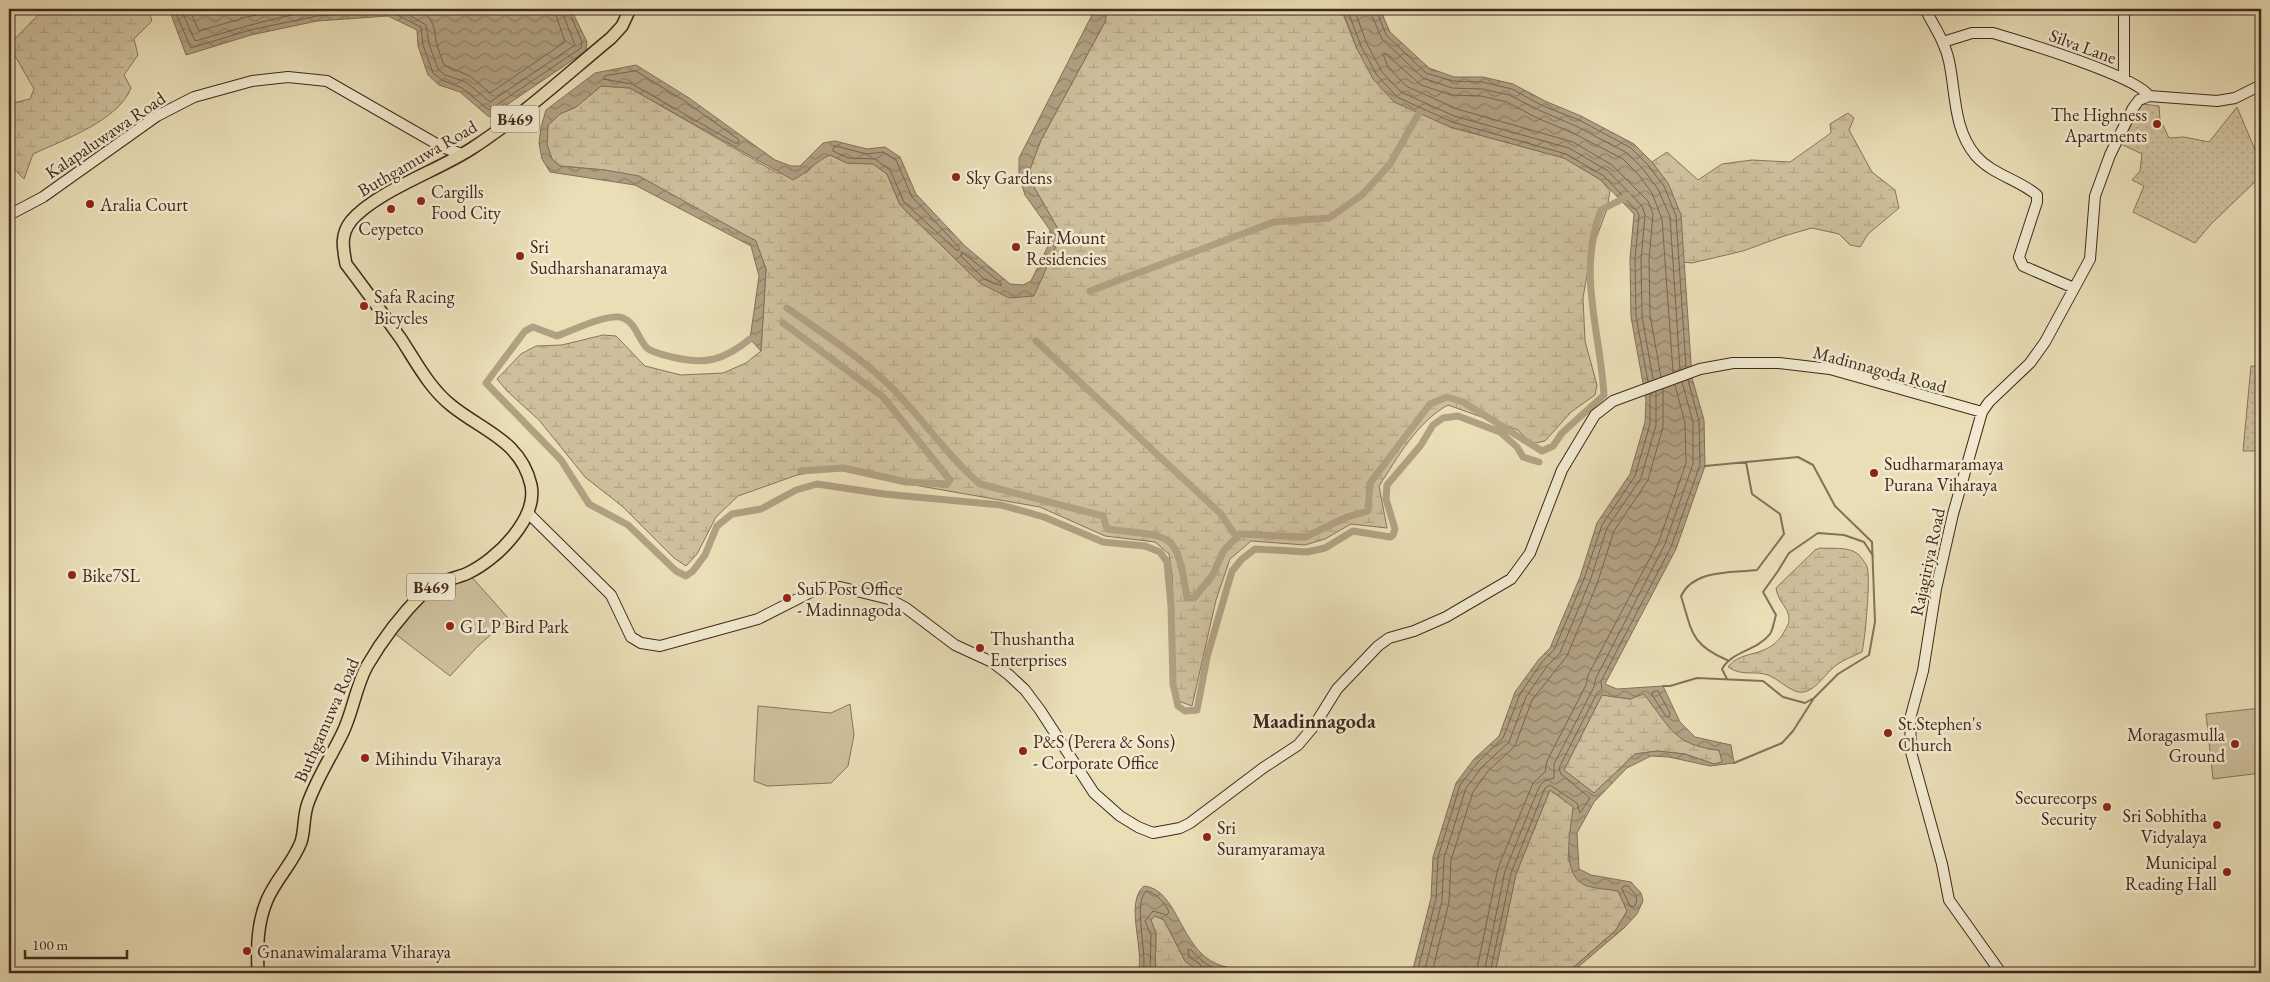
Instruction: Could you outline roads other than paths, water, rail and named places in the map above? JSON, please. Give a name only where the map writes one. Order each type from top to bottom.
[{"type":"main road","name":"Buthgamuwa Road","points":[[258,973],[257,935],[268,898],[295,856],[302,839],[306,807],[317,778],[334,750],[348,721],[367,667],[426,590],[438,582],[456,579],[471,572],[496,553],[516,533],[528,513],[532,493],[522,462],[504,440],[451,405],[428,381],[346,264],[342,241],[350,222],[366,206],[462,154],[527,111],[622,26],[630,9]]},
{"type":"street","points":[[1926,9],[1943,42],[1949,61],[1958,123],[1975,154],[1991,170],[2024,184],[2037,195],[2037,202],[2019,257],[2023,266],[2074,288]]},
{"type":"street","points":[[2124,9],[2124,79]]},
{"type":"street","name":"Silva Lane","points":[[1943,42],[1972,33],[1993,33],[2124,79],[2146,90],[2149,96]]},
{"type":"street","name":"Kalapaluwawa Road","points":[[9,215],[43,197],[157,116],[194,97],[252,81],[288,77],[327,81],[442,147],[462,154]]},
{"type":"street","points":[[2149,96],[2217,101],[2235,98],[2261,85]]},
{"type":"street","name":"Rajagiriya Road","points":[[2001,973],[1949,900],[1942,864],[1911,752],[1910,719],[1923,670],[1936,589],[1953,514],[1982,412],[1989,402],[2030,363],[2045,342],[2090,258],[2095,196],[2110,155],[2133,108],[2139,100],[2149,96]]},
{"type":"street","points":[[442,147],[444,164]]},
{"type":"street","name":"Madinnagoda Road","points":[[528,513],[611,595],[617,603],[628,634],[641,642],[666,646],[730,628],[764,616],[810,591],[825,587],[858,590],[896,602],[954,645],[1001,668],[1024,690],[1040,710],[1094,792],[1120,816],[1138,827],[1153,833],[1180,828],[1190,823],[1263,768],[1298,745],[1314,726],[1337,689],[1388,638],[1433,624],[1485,596],[1511,579],[1530,553],[1562,470],[1595,416],[1613,401],[1694,371],[1733,363],[1801,364],[1830,369],[1982,412]]},
{"type":"water","points":[[169,9],[571,9],[587,42],[586,51],[489,117],[460,92],[439,85],[428,75],[418,46],[417,30],[388,16],[317,21],[251,35],[186,55]]},
{"type":"water","points":[[1095,9],[1107,9],[1105,22],[1041,140],[1030,169],[1034,187],[1058,229],[1057,244],[1034,296],[1009,298],[980,283],[900,205],[887,174],[873,164],[847,163],[830,155],[793,180],[630,88],[601,86],[576,107],[560,114],[548,125],[547,144],[552,159],[560,166],[605,170],[639,176],[756,241],[766,269],[761,351],[750,339],[759,276],[751,246],[635,185],[550,172],[542,159],[539,143],[546,110],[595,73],[636,65],[689,98],[775,160],[791,166],[800,166],[823,143],[835,141],[867,149],[885,147],[900,157],[916,194],[965,246],[1010,284],[1023,285],[1031,281],[1049,244],[1050,230],[1025,195],[1019,176],[1019,158]]},
{"type":"water","points":[[1342,9],[1380,9],[1390,32],[1429,68],[1454,77],[1483,77],[1513,84],[1545,101],[1581,116],[1634,144],[1652,162],[1668,183],[1681,215],[1692,378],[1704,420],[1705,466],[1676,549],[1605,684],[1617,689],[1663,686],[1680,722],[1695,737],[1731,745],[1734,763],[1710,766],[1669,757],[1651,756],[1627,768],[1594,802],[1577,833],[1579,869],[1591,875],[1631,882],[1641,893],[1643,901],[1637,914],[1624,928],[1571,973],[1567,973],[1616,930],[1627,911],[1618,891],[1587,886],[1578,881],[1573,873],[1569,851],[1573,807],[1550,790],[1516,874],[1495,973],[1412,973],[1431,898],[1433,857],[1456,783],[1474,759],[1499,736],[1515,692],[1539,659],[1550,648],[1580,577],[1597,523],[1630,474],[1645,422],[1646,400],[1631,317],[1630,259],[1634,214],[1601,180],[1564,158],[1450,127],[1394,102],[1373,79],[1357,49]],"holes":[[[1644,694],[1667,725],[1682,739],[1704,748],[1719,750],[1722,762],[1714,764],[1685,754],[1657,751],[1635,754],[1594,793],[1564,770],[1602,695],[1630,699]]]},
{"type":"water","points":[[1144,886],[1155,890],[1165,897],[1195,946],[1217,964],[1240,969],[1266,971],[1317,969],[1326,973],[1201,973],[1185,961],[1164,920],[1155,916],[1151,920],[1156,934],[1155,973],[1138,973],[1139,951],[1135,914],[1138,894]]},
{"type":"waterway","points":[[1090,291],[1274,222],[1329,218],[1362,195],[1390,164],[1419,113]]},
{"type":"waterway","points":[[787,308],[840,345],[878,375],[901,398],[956,461],[980,484],[1103,516],[1107,529],[1158,536],[1168,541],[1179,559],[1187,598],[1194,598],[1212,576],[1224,550],[1240,534],[1305,537],[1347,517],[1368,511],[1370,483],[1430,404],[1447,397],[1463,402],[1542,451],[1553,446],[1562,433],[1604,395],[1592,302],[1591,256],[1594,233],[1601,210],[1628,196]]},
{"type":"waterway","points":[[750,339],[722,356],[704,361],[694,361],[649,350],[634,327],[623,318],[617,317],[600,320],[557,336],[533,327],[525,331],[486,383],[561,460],[589,504],[628,525],[676,571],[686,576],[693,571],[705,555],[717,526],[732,514],[761,509],[796,490],[817,484],[884,494],[1001,505],[1044,517],[1103,542],[1145,546],[1160,552],[1167,562],[1171,606],[1173,684],[1178,706],[1185,711],[1197,710],[1207,657],[1232,571],[1242,559],[1255,549],[1307,552],[1325,548],[1353,531],[1390,537],[1393,535],[1395,529],[1386,499],[1387,485],[1421,445],[1433,425],[1443,418],[1458,416],[1500,432],[1517,447],[1523,457],[1539,462]]},
{"type":"waterway","points":[[783,323],[883,397],[950,480],[947,484],[906,482],[843,468],[801,471]]},
{"type":"waterway","points":[[1036,341],[1221,514],[1237,538]]},
{"type":"waterway","points":[[1705,466],[1798,457],[1813,465],[1835,506],[1872,542],[1875,622],[1869,655],[1838,674],[1814,698],[1793,731],[1782,743],[1734,763]]},
{"type":"waterway","points":[[1727,660],[1699,642],[1694,635],[1681,596],[1687,587],[1704,577],[1725,572],[1757,570],[1784,534],[1780,514],[1752,494],[1746,462]]},
{"type":"waterway","points":[[1727,679],[1722,669],[1726,663],[1738,654],[1765,640],[1771,632],[1776,615],[1763,592],[1789,553],[1818,533],[1844,535],[1864,542],[1873,556]]},
{"type":"waterway","points":[[1663,686],[1670,686],[1697,678],[1763,681],[1783,697],[1805,703],[1812,699]]},
{"type":"place","name":"The Highness Apartments","points":[[2157,124]]},
{"type":"place","name":"Sky Gardens","points":[[956,177]]},
{"type":"place","name":"Cargills Food City","points":[[421,201]]},
{"type":"place","name":"Aralia Court","points":[[90,204]]},
{"type":"place","name":"Ceypetco","points":[[391,209]]},
{"type":"place","name":"Fair Mount Residencies","points":[[1016,247]]},
{"type":"place","name":"Sri Sudharshanaramaya","points":[[520,256]]},
{"type":"place","name":"Safa Racing Bicycles","points":[[364,306]]},
{"type":"place","name":"Sudharmaramaya Purana Viharaya","points":[[1874,473]]},
{"type":"place","name":"Bike7SL","points":[[72,575]]},
{"type":"place","name":"Sub Post Office - Madinnagoda","points":[[787,598]]},
{"type":"place","name":"G L P Bird Park","points":[[450,626]]},
{"type":"place","name":"Thushantha Enterprises","points":[[980,648]]},
{"type":"place","name":"St.Stephen's Church","points":[[1888,733]]},
{"type":"place","name":"Moragasmulla Ground","points":[[2235,744]]},
{"type":"place","name":"P&S (Perera & Sons) - Corporate Office","points":[[1023,751]]},
{"type":"place","name":"Mihindu Viharaya","points":[[365,758]]},
{"type":"place","name":"Securecorps Security","points":[[2107,807]]},
{"type":"place","name":"Sri Sobhitha Vidyalaya","points":[[2217,825]]},
{"type":"place","name":"Sri Suramyaramaya","points":[[1207,837]]},
{"type":"place","name":"Municipal Reading Hall","points":[[2227,872]]},
{"type":"place","name":"Gnanawimalarama Viharaya","points":[[247,951]]},
{"type":"district","name":"Maadinnagoda","points":[[1314,721]]}]
